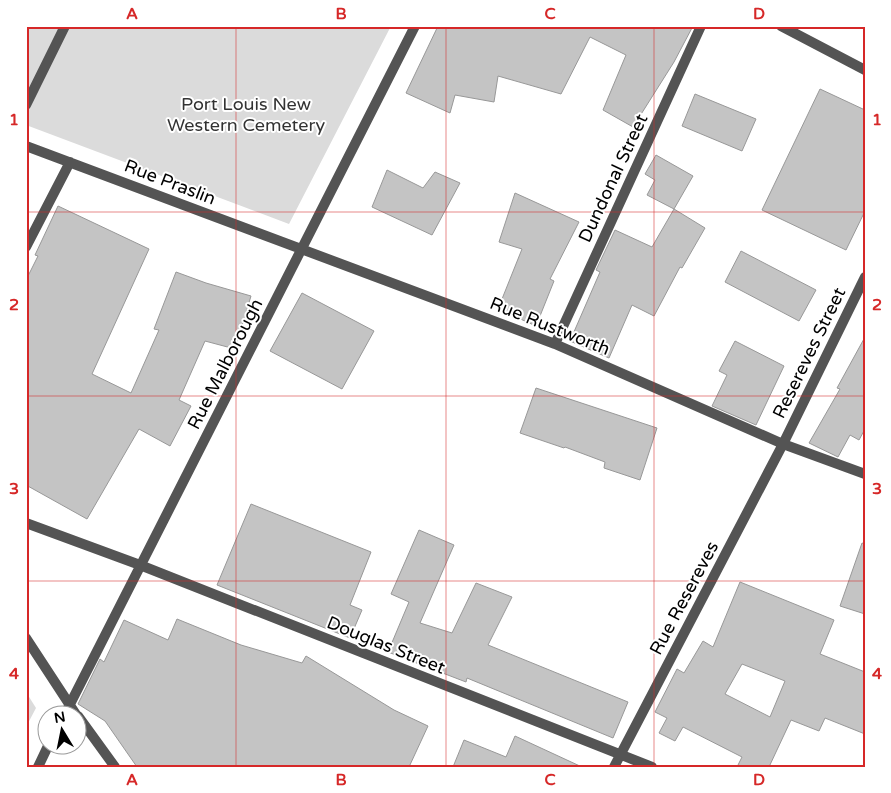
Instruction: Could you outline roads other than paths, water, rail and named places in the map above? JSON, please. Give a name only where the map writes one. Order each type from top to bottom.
[{"type":"street","points":[[26,105],[65,26]]},
{"type":"street","name":"Rue Malborough","points":[[69,704],[415,26]]},
{"type":"street","name":"Dundonal Street","points":[[555,344],[701,26]]},
{"type":"street","points":[[780,26],[865,70]]},
{"type":"street","name":"Rue Praslin","points":[[26,146],[302,249]]},
{"type":"street","points":[[26,247],[70,162]]},
{"type":"street","name":"Rue Rustworth","points":[[302,249],[555,344],[783,444]]},
{"type":"street","name":"Resereves Street","points":[[783,444],[865,277]]},
{"type":"street","points":[[783,444],[865,474]]},
{"type":"street","name":"Rue Resereves","points":[[614,767],[783,444]]},
{"type":"street","name":"Douglas Street","points":[[26,523],[140,565],[652,767]]},
{"type":"street","points":[[26,638],[69,704]]},
{"type":"street","points":[[88,731],[115,767]]},
{"type":"park label","name":"Port Louis New Western Cemetery","points":[[246,114]]}]
